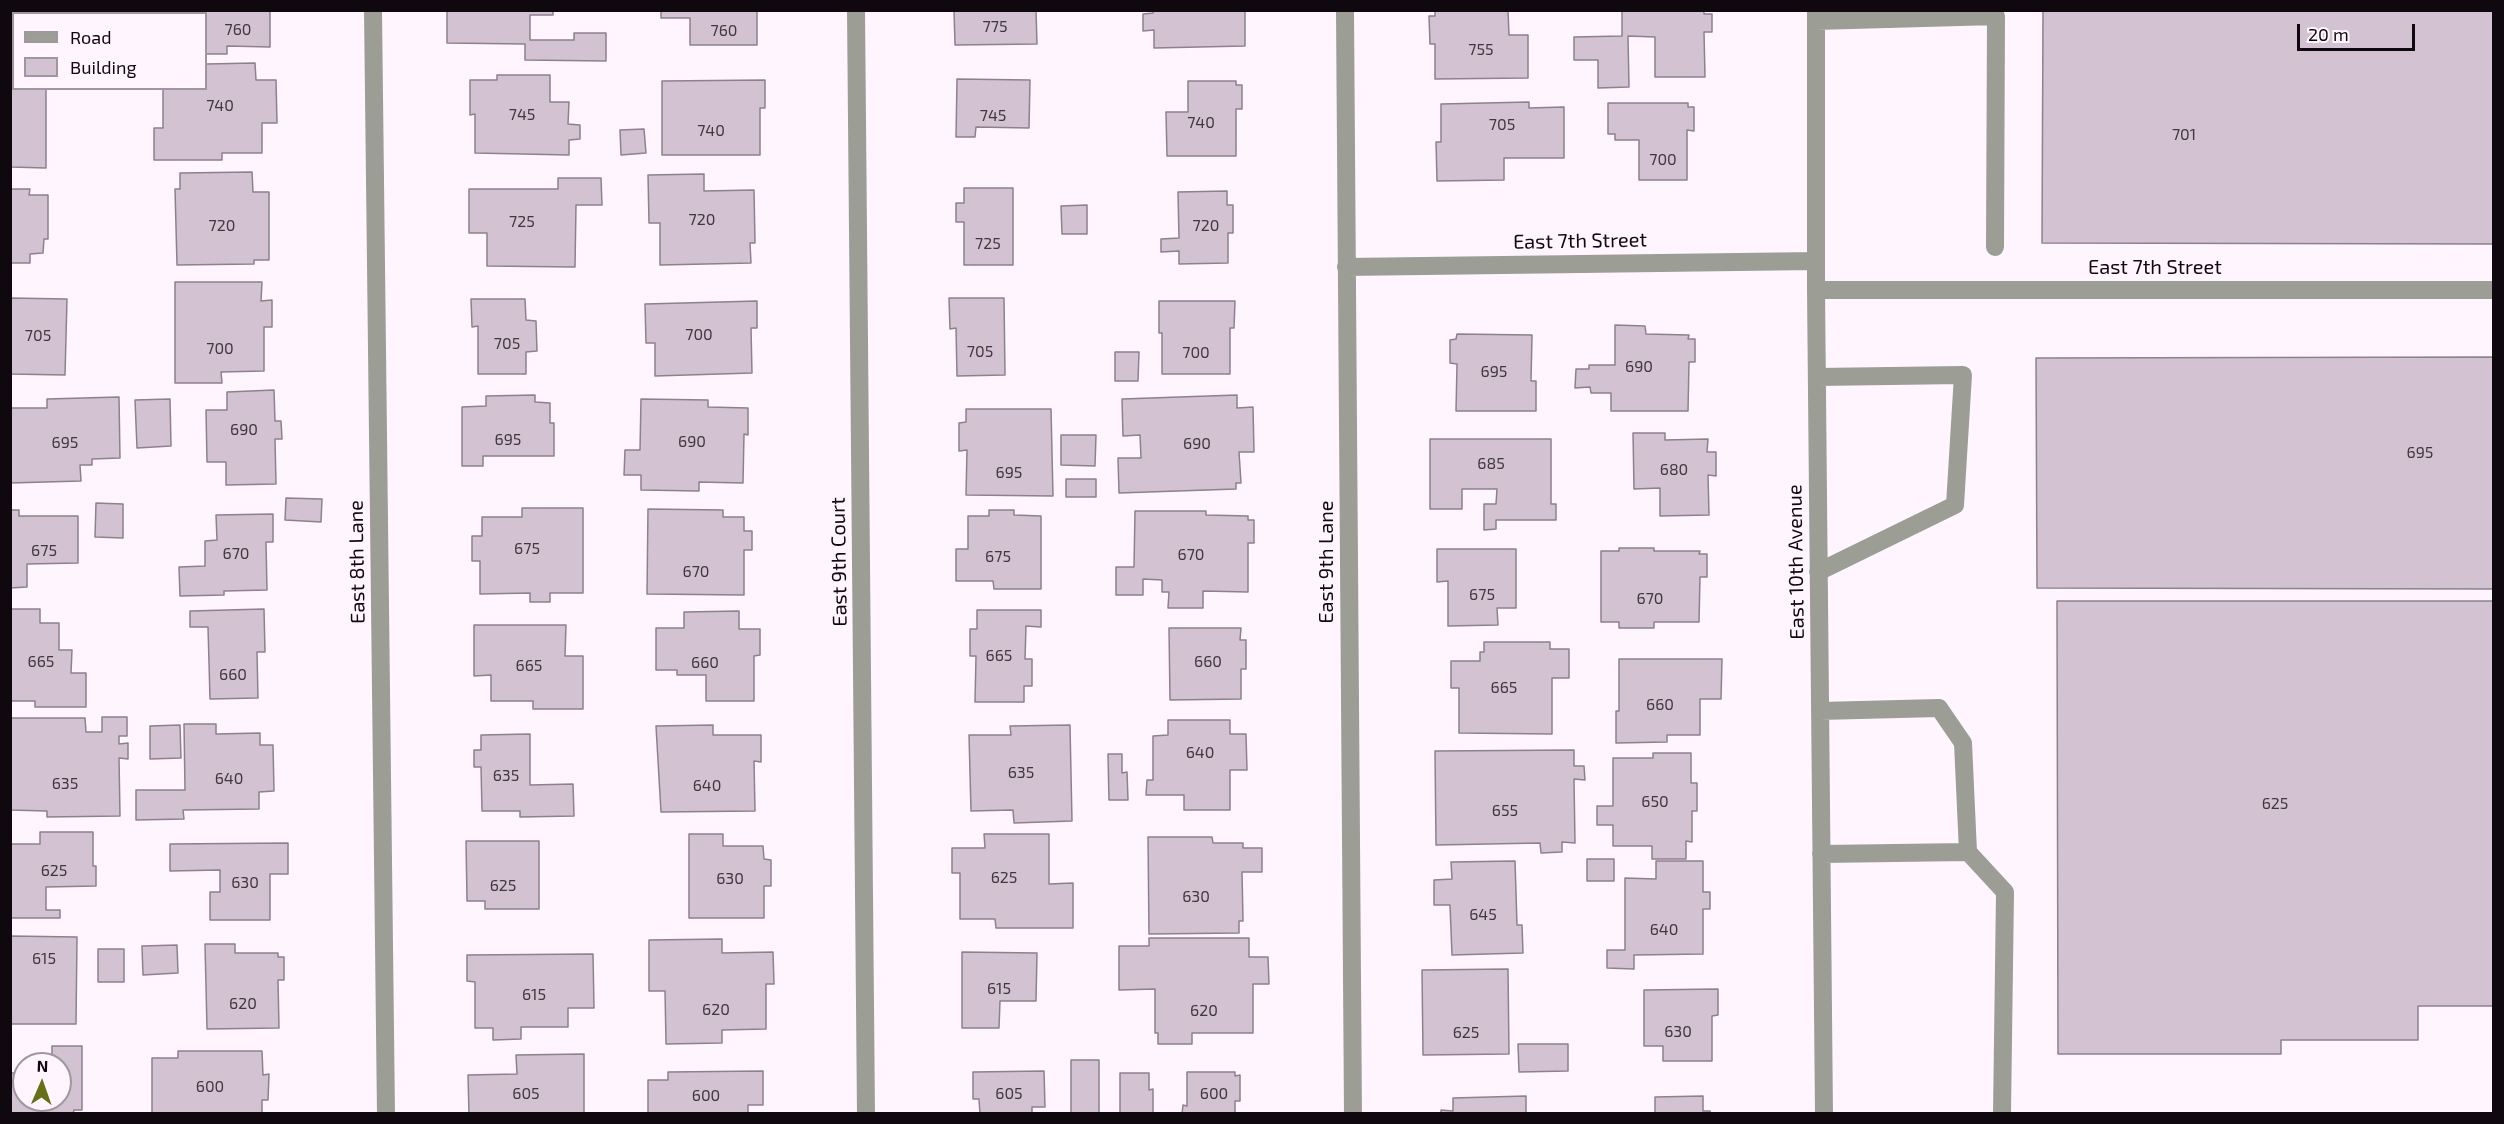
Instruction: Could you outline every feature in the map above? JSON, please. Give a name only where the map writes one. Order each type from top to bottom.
[{"type":"street","name":"East 8th Lane","points":[[373,10],[386,1113]]},
{"type":"street","name":"East 9th Court","points":[[856,10],[866,1113]]},
{"type":"street","name":"East 9th Lane","points":[[1345,10],[1353,1113]]},
{"type":"street","points":[[1816,16],[1996,13],[1995,247]]},
{"type":"street","name":"East 10th Avenue","points":[[1816,16],[1818,572],[1824,1113]]},
{"type":"street","name":"East 7th Street","points":[[1346,267],[1816,261]]},
{"type":"street","name":"East 7th Street","points":[[1816,290],[2493,290]]},
{"type":"street","points":[[1817,377],[1963,375],[1955,505],[1818,572]]},
{"type":"street","points":[[1820,711],[1939,708],[1963,743],[1968,852],[2005,892],[2002,1113]]},
{"type":"street","points":[[1821,854],[1968,852]]},
{"type":"building","points":[[10,10],[43,10],[42,12],[12,12],[12,47],[10,47]]},
{"type":"building","points":[[168,10],[270,10],[270,47],[227,46],[227,54],[207,54],[207,12],[168,12]]},
{"type":"building","points":[[447,10],[553,10],[553,15],[530,15],[530,40],[574,40],[574,33],[606,33],[606,61],[525,60],[525,44],[447,43]]},
{"type":"building","points":[[661,10],[757,10],[757,45],[690,45],[690,18],[661,18]]},
{"type":"building","points":[[954,10],[1036,10],[1037,44],[955,45]]},
{"type":"building","points":[[1153,10],[1245,10],[1245,46],[1154,48],[1154,30],[1143,31],[1143,14],[1153,13]]},
{"type":"building","points":[[1435,10],[1508,10],[1509,35],[1528,35],[1528,78],[1435,79],[1435,44],[1430,44],[1429,16],[1435,16]]},
{"type":"building","points":[[1622,10],[1704,10],[1704,14],[1712,14],[1712,32],[1704,32],[1705,77],[1655,77],[1655,37],[1628,36],[1629,87],[1598,88],[1598,60],[1574,60],[1574,37],[1622,36]]},
{"type":"building","points":[[2043,10],[2494,10],[2494,244],[2042,243]]},
{"type":"building","points":[[255,63],[256,80],[276,80],[277,123],[262,123],[262,153],[222,153],[222,160],[154,160],[154,128],[163,128],[163,90],[207,90],[207,64]]},
{"type":"building","points":[[10,64],[12,64],[12,90],[46,90],[46,168],[10,167]]},
{"type":"building","points":[[497,75],[550,75],[550,102],[569,102],[568,124],[580,125],[580,139],[569,140],[569,155],[475,153],[475,114],[470,115],[470,80],[497,80]]},
{"type":"building","points":[[957,79],[1030,80],[1029,128],[976,127],[975,137],[956,137]]},
{"type":"building","points":[[765,80],[765,108],[760,108],[760,155],[662,155],[662,81]]},
{"type":"building","points":[[1188,81],[1236,81],[1236,85],[1242,85],[1242,109],[1236,109],[1236,156],[1167,156],[1166,112],[1188,112]]},
{"type":"building","points":[[1529,102],[1529,108],[1564,107],[1564,158],[1504,158],[1504,180],[1437,181],[1436,142],[1441,142],[1441,104]]},
{"type":"building","points":[[1608,103],[1688,103],[1688,107],[1694,107],[1694,131],[1687,130],[1687,180],[1639,180],[1639,140],[1615,140],[1615,134],[1608,134]]},
{"type":"building","points":[[644,129],[646,153],[621,155],[620,130]]},
{"type":"building","points":[[252,172],[253,192],[269,192],[269,260],[254,260],[254,264],[177,265],[175,189],[180,189],[180,173]]},
{"type":"building","points":[[704,174],[704,191],[754,190],[755,243],[750,243],[751,263],[660,265],[660,223],[649,223],[648,175]]},
{"type":"building","points":[[558,178],[601,178],[602,205],[576,205],[575,267],[487,266],[487,233],[469,233],[469,189],[558,189]]},
{"type":"building","points":[[964,188],[1013,188],[1013,265],[964,265],[964,222],[956,222],[956,203],[964,203]]},
{"type":"building","points":[[10,189],[30,189],[29,195],[48,195],[48,239],[44,239],[43,253],[30,254],[30,263],[10,263]]},
{"type":"building","points":[[1227,191],[1227,205],[1233,205],[1233,233],[1228,233],[1228,263],[1179,264],[1179,251],[1161,252],[1161,239],[1179,238],[1178,192]]},
{"type":"building","points":[[1087,205],[1087,234],[1062,234],[1061,206]]},
{"type":"building","points":[[175,282],[262,282],[261,301],[272,300],[272,327],[264,327],[264,371],[221,372],[222,383],[175,383]]},
{"type":"building","points":[[10,298],[67,299],[65,375],[10,374]]},
{"type":"building","points":[[949,298],[1004,298],[1005,375],[957,376],[956,328],[950,329]]},
{"type":"building","points":[[471,299],[525,299],[526,320],[536,321],[537,351],[526,352],[526,374],[478,374],[478,326],[472,327]]},
{"type":"building","points":[[757,301],[757,328],[751,328],[752,373],[655,376],[655,343],[646,343],[645,304]]},
{"type":"building","points":[[1159,301],[1235,301],[1234,328],[1230,328],[1230,374],[1162,374]]},
{"type":"building","points":[[1615,325],[1645,326],[1646,334],[1689,335],[1688,339],[1695,339],[1695,362],[1689,362],[1688,411],[1611,411],[1611,393],[1591,393],[1590,387],[1575,388],[1576,369],[1589,369],[1589,365],[1615,365]]},
{"type":"building","points":[[1457,334],[1532,335],[1531,381],[1536,381],[1536,411],[1456,411],[1457,364],[1450,363],[1450,340],[1456,339]]},
{"type":"building","points":[[1115,352],[1139,352],[1138,381],[1115,381]]},
{"type":"building","points":[[2494,357],[2494,589],[2037,588],[2036,358]]},
{"type":"building","points":[[274,390],[275,421],[281,421],[282,439],[275,439],[276,484],[226,485],[226,462],[207,462],[206,410],[227,410],[227,392]]},
{"type":"building","points":[[535,395],[535,402],[550,403],[550,423],[554,423],[554,456],[483,456],[483,466],[462,466],[462,407],[486,406],[486,396]]},
{"type":"building","points":[[1237,395],[1237,408],[1253,407],[1254,452],[1239,452],[1241,483],[1236,483],[1236,489],[1119,493],[1118,458],[1141,458],[1140,435],[1123,436],[1122,399]]},
{"type":"building","points":[[119,397],[120,458],[92,459],[92,465],[80,465],[81,481],[10,483],[10,408],[47,408],[47,399]]},
{"type":"building","points":[[170,399],[171,446],[137,448],[135,400]]},
{"type":"building","points":[[641,399],[708,400],[708,407],[748,408],[748,435],[744,434],[743,483],[699,482],[699,491],[641,490],[641,475],[624,475],[625,450],[640,450]]},
{"type":"building","points":[[966,409],[1051,409],[1053,496],[966,495],[967,450],[959,451],[959,423],[966,422]]},
{"type":"building","points":[[1633,433],[1665,433],[1665,440],[1708,439],[1707,452],[1716,452],[1716,476],[1708,475],[1709,515],[1660,516],[1660,488],[1634,489]]},
{"type":"building","points":[[1061,435],[1096,435],[1095,466],[1061,465]]},
{"type":"building","points":[[1430,439],[1551,439],[1551,504],[1556,504],[1556,520],[1496,520],[1496,529],[1484,530],[1484,504],[1496,504],[1497,489],[1462,489],[1462,509],[1430,509]]},
{"type":"building","points":[[1066,479],[1096,479],[1096,497],[1066,497]]},
{"type":"building","points":[[286,498],[322,499],[321,522],[285,520]]},
{"type":"building","points":[[96,503],[123,504],[123,538],[95,537]]},
{"type":"building","points":[[522,508],[583,508],[583,593],[550,593],[550,602],[530,602],[530,593],[480,594],[480,561],[472,561],[472,536],[482,536],[482,517],[522,517]]},
{"type":"building","points":[[648,509],[723,510],[723,517],[744,517],[744,531],[752,531],[752,550],[744,550],[744,595],[647,594]]},
{"type":"building","points":[[10,510],[19,510],[19,516],[78,516],[78,563],[27,564],[27,587],[10,588]]},
{"type":"building","points":[[989,510],[1014,510],[1014,515],[1041,516],[1041,589],[994,589],[993,581],[956,581],[956,549],[968,549],[968,516],[989,516]]},
{"type":"building","points":[[1135,511],[1206,511],[1206,515],[1248,516],[1248,520],[1254,520],[1254,543],[1248,543],[1248,592],[1203,591],[1203,608],[1168,608],[1169,592],[1162,592],[1162,580],[1143,579],[1143,595],[1116,595],[1116,567],[1134,567]]},
{"type":"building","points":[[273,514],[273,542],[266,542],[267,590],[224,591],[224,595],[180,596],[179,567],[205,566],[205,541],[217,540],[216,515]]},
{"type":"building","points":[[1619,548],[1700,551],[1699,554],[1707,554],[1707,577],[1700,577],[1699,622],[1654,622],[1654,628],[1619,628],[1619,622],[1601,622],[1601,551],[1619,551]]},
{"type":"building","points":[[1437,549],[1516,549],[1516,608],[1497,608],[1498,625],[1448,626],[1448,581],[1437,582]]},
{"type":"building","points":[[2057,601],[2494,601],[2494,1006],[2418,1006],[2418,1040],[2281,1040],[2281,1054],[2058,1054]]},
{"type":"building","points":[[10,609],[40,609],[40,623],[59,623],[59,650],[72,650],[71,673],[86,673],[86,707],[35,707],[35,701],[10,701]]},
{"type":"building","points":[[264,609],[265,652],[257,652],[258,698],[210,699],[208,627],[190,627],[190,611]]},
{"type":"building","points":[[977,610],[1041,610],[1041,627],[1026,626],[1025,659],[1032,659],[1032,686],[1024,686],[1024,702],[975,702],[976,656],[970,656],[970,629],[977,629]]},
{"type":"building","points":[[739,611],[739,629],[760,629],[760,655],[754,656],[754,701],[706,701],[706,675],[677,675],[677,670],[656,670],[656,628],[684,628],[684,612]]},
{"type":"building","points":[[474,625],[566,625],[565,656],[583,656],[583,709],[533,709],[533,701],[491,701],[491,675],[474,676]]},
{"type":"building","points":[[1169,628],[1241,628],[1240,640],[1246,640],[1246,669],[1241,669],[1241,699],[1170,700]]},
{"type":"building","points":[[1484,642],[1550,642],[1550,649],[1569,649],[1569,678],[1552,678],[1552,734],[1459,733],[1459,688],[1451,688],[1451,661],[1480,661],[1480,652],[1484,652]]},
{"type":"building","points":[[1619,659],[1722,659],[1721,699],[1700,699],[1700,735],[1667,735],[1667,742],[1616,743],[1616,711],[1619,711]]},
{"type":"building","points":[[102,717],[127,717],[127,736],[119,736],[119,744],[128,743],[128,759],[119,758],[120,816],[47,817],[47,811],[10,810],[10,718],[85,718],[86,732],[102,732]]},
{"type":"building","points":[[1168,720],[1230,720],[1230,734],[1246,734],[1247,770],[1230,770],[1230,810],[1184,810],[1184,795],[1146,795],[1147,780],[1153,780],[1153,736],[1168,735]]},
{"type":"building","points":[[184,724],[216,724],[216,734],[260,733],[260,745],[273,745],[274,791],[259,792],[259,809],[183,810],[184,819],[136,820],[136,790],[185,790]]},
{"type":"building","points":[[180,725],[181,758],[150,759],[150,726]]},
{"type":"building","points":[[713,725],[713,735],[761,735],[761,762],[754,761],[755,811],[661,812],[656,726]]},
{"type":"building","points":[[1070,725],[1072,821],[1014,823],[1013,810],[971,811],[969,735],[1011,735],[1010,726]]},
{"type":"building","points":[[530,734],[530,785],[573,784],[574,816],[520,817],[520,811],[482,811],[481,767],[474,767],[474,750],[481,750],[481,735]]},
{"type":"building","points":[[1574,750],[1574,766],[1584,766],[1585,780],[1574,779],[1575,843],[1562,842],[1562,852],[1541,853],[1540,843],[1436,845],[1435,751]]},
{"type":"building","points":[[1653,753],[1691,753],[1691,783],[1697,783],[1697,811],[1692,811],[1692,842],[1686,841],[1686,859],[1652,859],[1652,846],[1613,846],[1613,825],[1597,825],[1597,806],[1613,806],[1613,758],[1653,758]]},
{"type":"building","points":[[1108,754],[1122,754],[1122,773],[1127,772],[1128,800],[1109,800]]},
{"type":"building","points":[[40,832],[93,832],[93,866],[96,866],[96,886],[46,887],[46,910],[60,910],[60,918],[10,918],[10,844],[40,844]]},
{"type":"building","points":[[689,834],[723,834],[723,846],[763,846],[764,859],[771,860],[771,886],[764,886],[764,918],[689,918]]},
{"type":"building","points":[[984,834],[1049,834],[1049,884],[1073,883],[1073,928],[996,928],[995,919],[960,919],[960,873],[952,873],[952,848],[985,848]]},
{"type":"building","points":[[1148,837],[1212,837],[1213,843],[1243,843],[1243,848],[1262,848],[1262,872],[1242,872],[1243,921],[1239,921],[1239,933],[1149,934]]},
{"type":"building","points":[[466,841],[539,841],[539,909],[485,909],[485,901],[467,901]]},
{"type":"building","points":[[288,843],[288,874],[270,874],[270,920],[210,920],[210,892],[220,892],[220,870],[170,871],[170,844]]},
{"type":"building","points":[[1587,859],[1614,859],[1614,881],[1587,881]]},
{"type":"building","points":[[1515,861],[1517,925],[1522,925],[1523,953],[1452,955],[1450,905],[1434,905],[1434,880],[1452,879],[1451,862]]},
{"type":"building","points":[[1656,861],[1703,861],[1703,892],[1710,892],[1710,909],[1703,909],[1703,954],[1634,955],[1634,969],[1607,968],[1607,950],[1625,950],[1625,878],[1656,879]]},
{"type":"building","points":[[10,936],[77,937],[76,1024],[10,1024]]},
{"type":"building","points":[[1149,938],[1249,938],[1249,957],[1268,957],[1269,984],[1253,984],[1253,1033],[1192,1033],[1192,1044],[1158,1044],[1158,1033],[1155,1033],[1155,989],[1119,990],[1119,946],[1149,946]]},
{"type":"building","points":[[722,939],[722,953],[773,952],[774,984],[766,984],[766,1029],[722,1030],[722,1043],[666,1044],[665,991],[649,991],[649,940]]},
{"type":"building","points":[[205,944],[235,944],[235,953],[278,953],[278,957],[284,957],[284,980],[278,980],[279,1028],[207,1029]]},
{"type":"building","points":[[177,945],[178,973],[143,975],[142,946]]},
{"type":"building","points":[[98,949],[124,949],[124,982],[98,982]]},
{"type":"building","points":[[962,952],[1037,953],[1036,1001],[1000,1001],[999,1028],[962,1028]]},
{"type":"building","points":[[593,954],[594,1008],[568,1008],[568,1027],[521,1027],[521,1039],[493,1040],[493,1028],[475,1028],[475,982],[467,981],[467,955]]},
{"type":"building","points":[[1508,969],[1509,1054],[1423,1055],[1422,970]]},
{"type":"building","points":[[1718,989],[1718,1015],[1712,1016],[1712,1061],[1663,1061],[1663,1046],[1644,1046],[1644,990]]},
{"type":"building","points":[[1518,1044],[1568,1044],[1568,1071],[1519,1072]]},
{"type":"building","points":[[52,1046],[82,1046],[82,1110],[74,1110],[73,1114],[10,1114],[10,1073],[12,1073],[12,1112],[72,1112],[72,1052],[52,1052]]},
{"type":"building","points":[[178,1051],[262,1051],[263,1075],[269,1074],[268,1100],[262,1100],[262,1114],[152,1114],[152,1058],[178,1058]]},
{"type":"building","points":[[584,1054],[584,1114],[469,1114],[468,1075],[517,1074],[516,1055]]},
{"type":"building","points":[[1071,1060],[1099,1060],[1099,1114],[1071,1114]]},
{"type":"building","points":[[763,1071],[763,1105],[748,1105],[748,1114],[648,1114],[648,1080],[668,1080],[668,1072]]},
{"type":"building","points":[[1044,1071],[1045,1107],[1032,1107],[1032,1114],[980,1114],[979,1099],[973,1099],[973,1072]]},
{"type":"building","points":[[1187,1072],[1235,1072],[1235,1076],[1240,1075],[1240,1101],[1235,1101],[1235,1114],[1182,1114],[1183,1105],[1187,1106]]},
{"type":"building","points":[[1120,1073],[1149,1073],[1149,1090],[1153,1089],[1153,1114],[1120,1114]]},
{"type":"building","points":[[1526,1096],[1526,1114],[1441,1114],[1441,1110],[1453,1111],[1453,1098]]},
{"type":"building","points":[[1703,1096],[1703,1111],[1710,1111],[1711,1114],[1655,1114],[1655,1097]]}]
